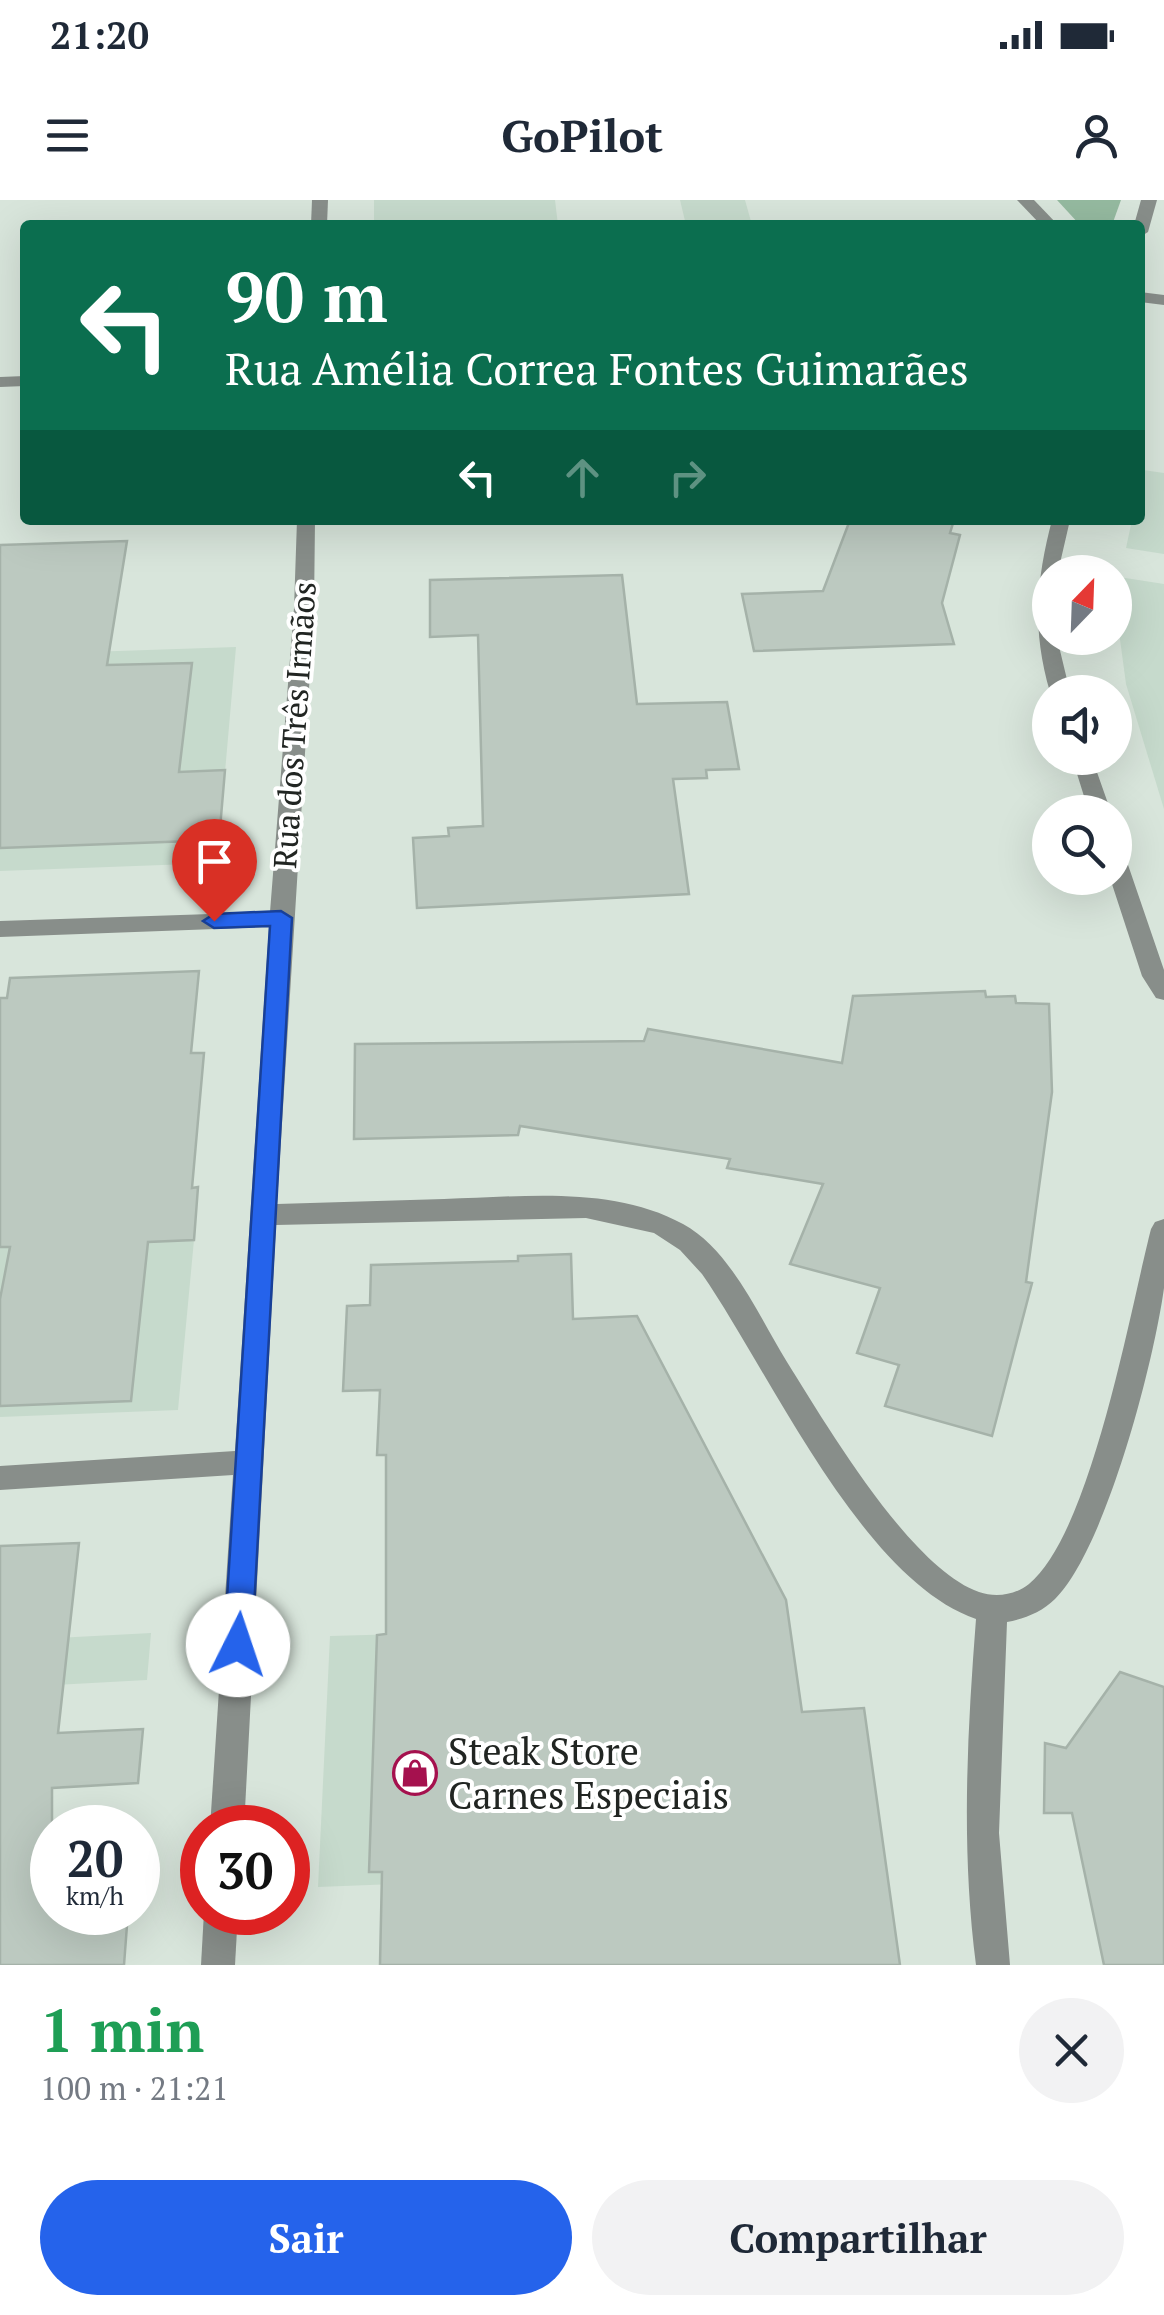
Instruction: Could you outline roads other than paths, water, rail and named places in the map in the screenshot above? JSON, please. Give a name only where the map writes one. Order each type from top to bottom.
[{"type":"street","points":[[1026,200],[1045,220]]},
{"type":"street","name":"Rua dos Três Irmãos","points":[[228,1805],[281,918],[304,608],[306,525]]},
{"type":"street","points":[[1055,675],[1042,625],[1043,592],[1060,525]]},
{"type":"street","points":[[1127,895],[1154,976],[1164,992]]},
{"type":"street","points":[[0,929],[281,918]]},
{"type":"street","points":[[264,1215],[550,1206],[624,1215],[664,1226],[710,1264],[828,1447],[910,1562],[948,1594],[992,1612],[1027,1603],[1049,1585],[1072,1548],[1098,1486],[1164,1228]]},
{"type":"street","points":[[0,1478],[249,1462]]},
{"type":"street","points":[[992,1612],[982,1758],[986,1924],[993,1965]]},
{"type":"street","points":[[218,1965],[220,1935]]},
{"type":"place","name":"Steak Store Carnes Especiais","points":[[415,1773]]}]
